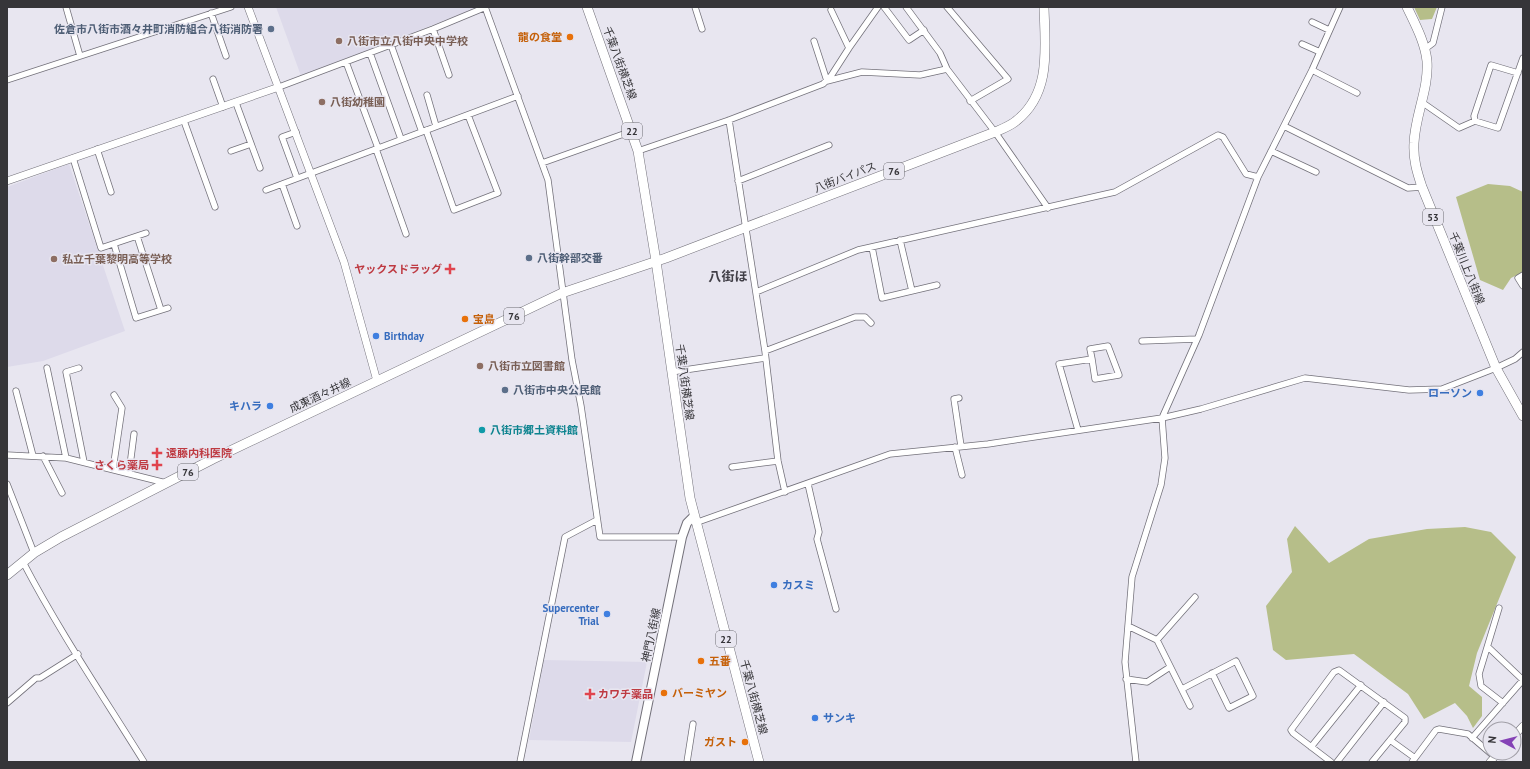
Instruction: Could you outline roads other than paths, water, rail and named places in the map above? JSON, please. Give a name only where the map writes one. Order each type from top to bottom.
[{"type":"main road","name":"千葉八街横芝線","points":[[587,7],[638,151],[656,261],[671,372],[694,519],[759,762]]},
{"type":"main road","name":"八街バイパス","points":[[656,261],[995,132],[1015,122],[1026,112],[1040,91],[1044,78],[1044,7]]},
{"type":"main road","name":"千葉川上八街線","points":[[1407,7],[1425,49],[1427,75],[1423,103],[1414,141],[1414,162],[1422,187],[1496,368],[1523,416]]},
{"type":"main road","name":"成東酒々井線","points":[[7,575],[34,553],[213,459],[562,293],[656,261]]},
{"type":"main road","name":"神門八街線","points":[[636,762],[682,537],[687,523],[694,519]]},
{"type":"street","points":[[66,7],[80,56]]},
{"type":"street","points":[[7,80],[230,7]]},
{"type":"street","points":[[248,7],[344,262],[377,381]]},
{"type":"street","points":[[7,181],[97,149],[236,103],[392,45],[486,7],[548,180],[552,201],[562,293],[600,537],[682,537]]},
{"type":"street","points":[[695,7],[702,29]]},
{"type":"street","points":[[827,81],[848,48],[878,7]]},
{"type":"street","points":[[884,7],[909,40],[924,30]]},
{"type":"street","points":[[906,7],[940,53],[947,69],[995,132],[1048,208]]},
{"type":"street","points":[[947,7],[1008,79],[970,101]]},
{"type":"street","points":[[1136,762],[1124,662],[1132,577],[1161,485],[1165,458],[1162,418],[1197,339],[1258,178],[1312,70],[1340,7]]},
{"type":"street","points":[[1425,49],[1433,43],[1442,7]]},
{"type":"street","points":[[831,10],[848,48]]},
{"type":"street","points":[[211,14],[226,56]]},
{"type":"street","points":[[1312,22],[1329,30]]},
{"type":"street","points":[[433,29],[449,75]]},
{"type":"street","points":[[814,41],[827,81]]},
{"type":"street","points":[[1302,44],[1320,52]]},
{"type":"street","points":[[392,45],[454,210],[498,193],[468,115]]},
{"type":"street","points":[[370,53],[401,139]]},
{"type":"street","points":[[1423,103],[1459,128],[1475,121],[1498,128],[1523,58]]},
{"type":"street","points":[[346,62],[406,234]]},
{"type":"street","points":[[1475,121],[1474,116],[1491,65],[1518,73]]},
{"type":"street","points":[[638,151],[729,120],[827,81],[862,72],[920,75],[947,69]]},
{"type":"street","points":[[1312,70],[1357,93]]},
{"type":"street","points":[[213,79],[224,107]]},
{"type":"street","points":[[427,95],[436,126]]},
{"type":"street","points":[[266,190],[518,96]]},
{"type":"street","points":[[236,103],[260,168]]},
{"type":"street","points":[[729,120],[756,292],[778,461],[785,492]]},
{"type":"street","points":[[184,121],[215,207]]},
{"type":"street","points":[[1284,126],[1408,188],[1422,187]]},
{"type":"street","points":[[542,163],[632,131]]},
{"type":"street","points":[[296,132],[282,137],[297,178]]},
{"type":"street","points":[[756,292],[858,250],[1115,192],[1218,135],[1223,137],[1246,174],[1258,178]]},
{"type":"street","points":[[231,151],[251,144]]},
{"type":"street","points":[[738,180],[829,145]]},
{"type":"street","points":[[97,149],[111,192]]},
{"type":"street","points":[[1271,151],[1316,172]]},
{"type":"street","points":[[73,158],[101,248],[146,234]]},
{"type":"street","points":[[282,184],[297,226]]},
{"type":"street","points":[[137,236],[161,310]]},
{"type":"street","points":[[900,240],[912,291]]},
{"type":"street","points":[[114,244],[136,318],[168,308]]},
{"type":"street","points":[[872,247],[882,298],[937,284]]},
{"type":"street","points":[[1523,275],[1518,278],[1523,286]]},
{"type":"street","points":[[671,372],[765,355],[855,316],[865,317],[871,323]]},
{"type":"street","points":[[1142,341],[1197,339]]},
{"type":"street","points":[[1108,346],[1119,375],[1095,379],[1092,359],[1090,349],[1108,346]]},
{"type":"street","points":[[694,519],[785,492],[890,454],[988,444],[1162,418],[1208,407],[1305,378],[1429,391],[1442,389],[1464,382],[1496,368],[1515,359],[1523,352]]},
{"type":"street","points":[[1078,430],[1059,364],[1092,359]]},
{"type":"street","points":[[47,368],[66,458]]},
{"type":"street","points":[[79,368],[66,372],[84,462]]},
{"type":"street","points":[[16,391],[33,456]]},
{"type":"street","points":[[113,469],[122,408],[114,395]]},
{"type":"street","points":[[960,398],[954,399],[962,475]]},
{"type":"street","points":[[129,473],[134,434]]},
{"type":"street","points":[[7,455],[66,458],[167,483]]},
{"type":"street","points":[[43,456],[62,493]]},
{"type":"street","points":[[732,467],[778,461]]},
{"type":"street","points":[[7,484],[34,553]]},
{"type":"street","points":[[808,484],[819,532],[817,539],[836,609]]},
{"type":"street","points":[[520,762],[565,537],[597,520]]},
{"type":"street","points":[[24,562],[47,607],[78,654],[144,762]]},
{"type":"street","points":[[1157,640],[1195,597]]},
{"type":"street","points":[[1499,608],[1488,648],[1480,670],[1481,686],[1503,704]]},
{"type":"street","points":[[1128,626],[1157,640],[1190,706]]},
{"type":"street","points":[[1472,738],[1523,680],[1488,648]]},
{"type":"street","points":[[7,703],[36,678],[40,678],[78,654]]},
{"type":"street","points":[[1182,689],[1212,673],[1236,661],[1254,696],[1230,708],[1212,673]]},
{"type":"street","points":[[1126,679],[1147,682],[1170,667]]},
{"type":"street","points":[[1331,762],[1291,730],[1336,670],[1342,671],[1405,718],[1405,722],[1372,762]]},
{"type":"street","points":[[1311,747],[1361,685]]},
{"type":"street","points":[[1337,762],[1384,702]]},
{"type":"street","points":[[687,762],[693,724]]},
{"type":"street","points":[[1390,740],[1413,760],[1436,730],[1442,729],[1468,734],[1482,747]]},
{"type":"place","name":"佐倉市八街市酒々井町消防組合八街消防署","points":[[271,29]]},
{"type":"place","name":"龍の食堂","points":[[570,37]]},
{"type":"place","name":"八街市立八街中央中学校","points":[[339,41]]},
{"type":"place","name":"八街幼稚園","points":[[322,102]]},
{"type":"place","name":"八街幹部交番","points":[[529,258]]},
{"type":"place","name":"私立千葉黎明高等学校","points":[[54,259]]},
{"type":"place","name":"ヤックスドラッグ","points":[[450,269]]},
{"type":"place","name":"宝島","points":[[465,319]]},
{"type":"place","name":"Birthday","points":[[376,336]]},
{"type":"place","name":"八街市立図書館","points":[[480,366]]},
{"type":"place","name":"八街市中央公民館","points":[[505,390]]},
{"type":"place","name":"ローソン","points":[[1480,393]]},
{"type":"place","name":"キハラ","points":[[270,406]]},
{"type":"place","name":"八街市郷土資料館","points":[[482,430]]},
{"type":"place","name":"遠藤内科医院","points":[[157,453]]},
{"type":"place","name":"さくら薬局","points":[[157,465]]},
{"type":"place","name":"カスミ","points":[[774,585]]},
{"type":"place","name":"Supercenter Trial","points":[[607,614]]},
{"type":"place","name":"五番","points":[[701,661]]},
{"type":"place","name":"バーミヤン","points":[[664,693]]},
{"type":"place","name":"カワチ薬品","points":[[590,694]]},
{"type":"place","name":"サンキ","points":[[815,718]]},
{"type":"place","name":"ガスト","points":[[745,742]]},
{"type":"district","name":"八街ほ","points":[[728,276]]}]
